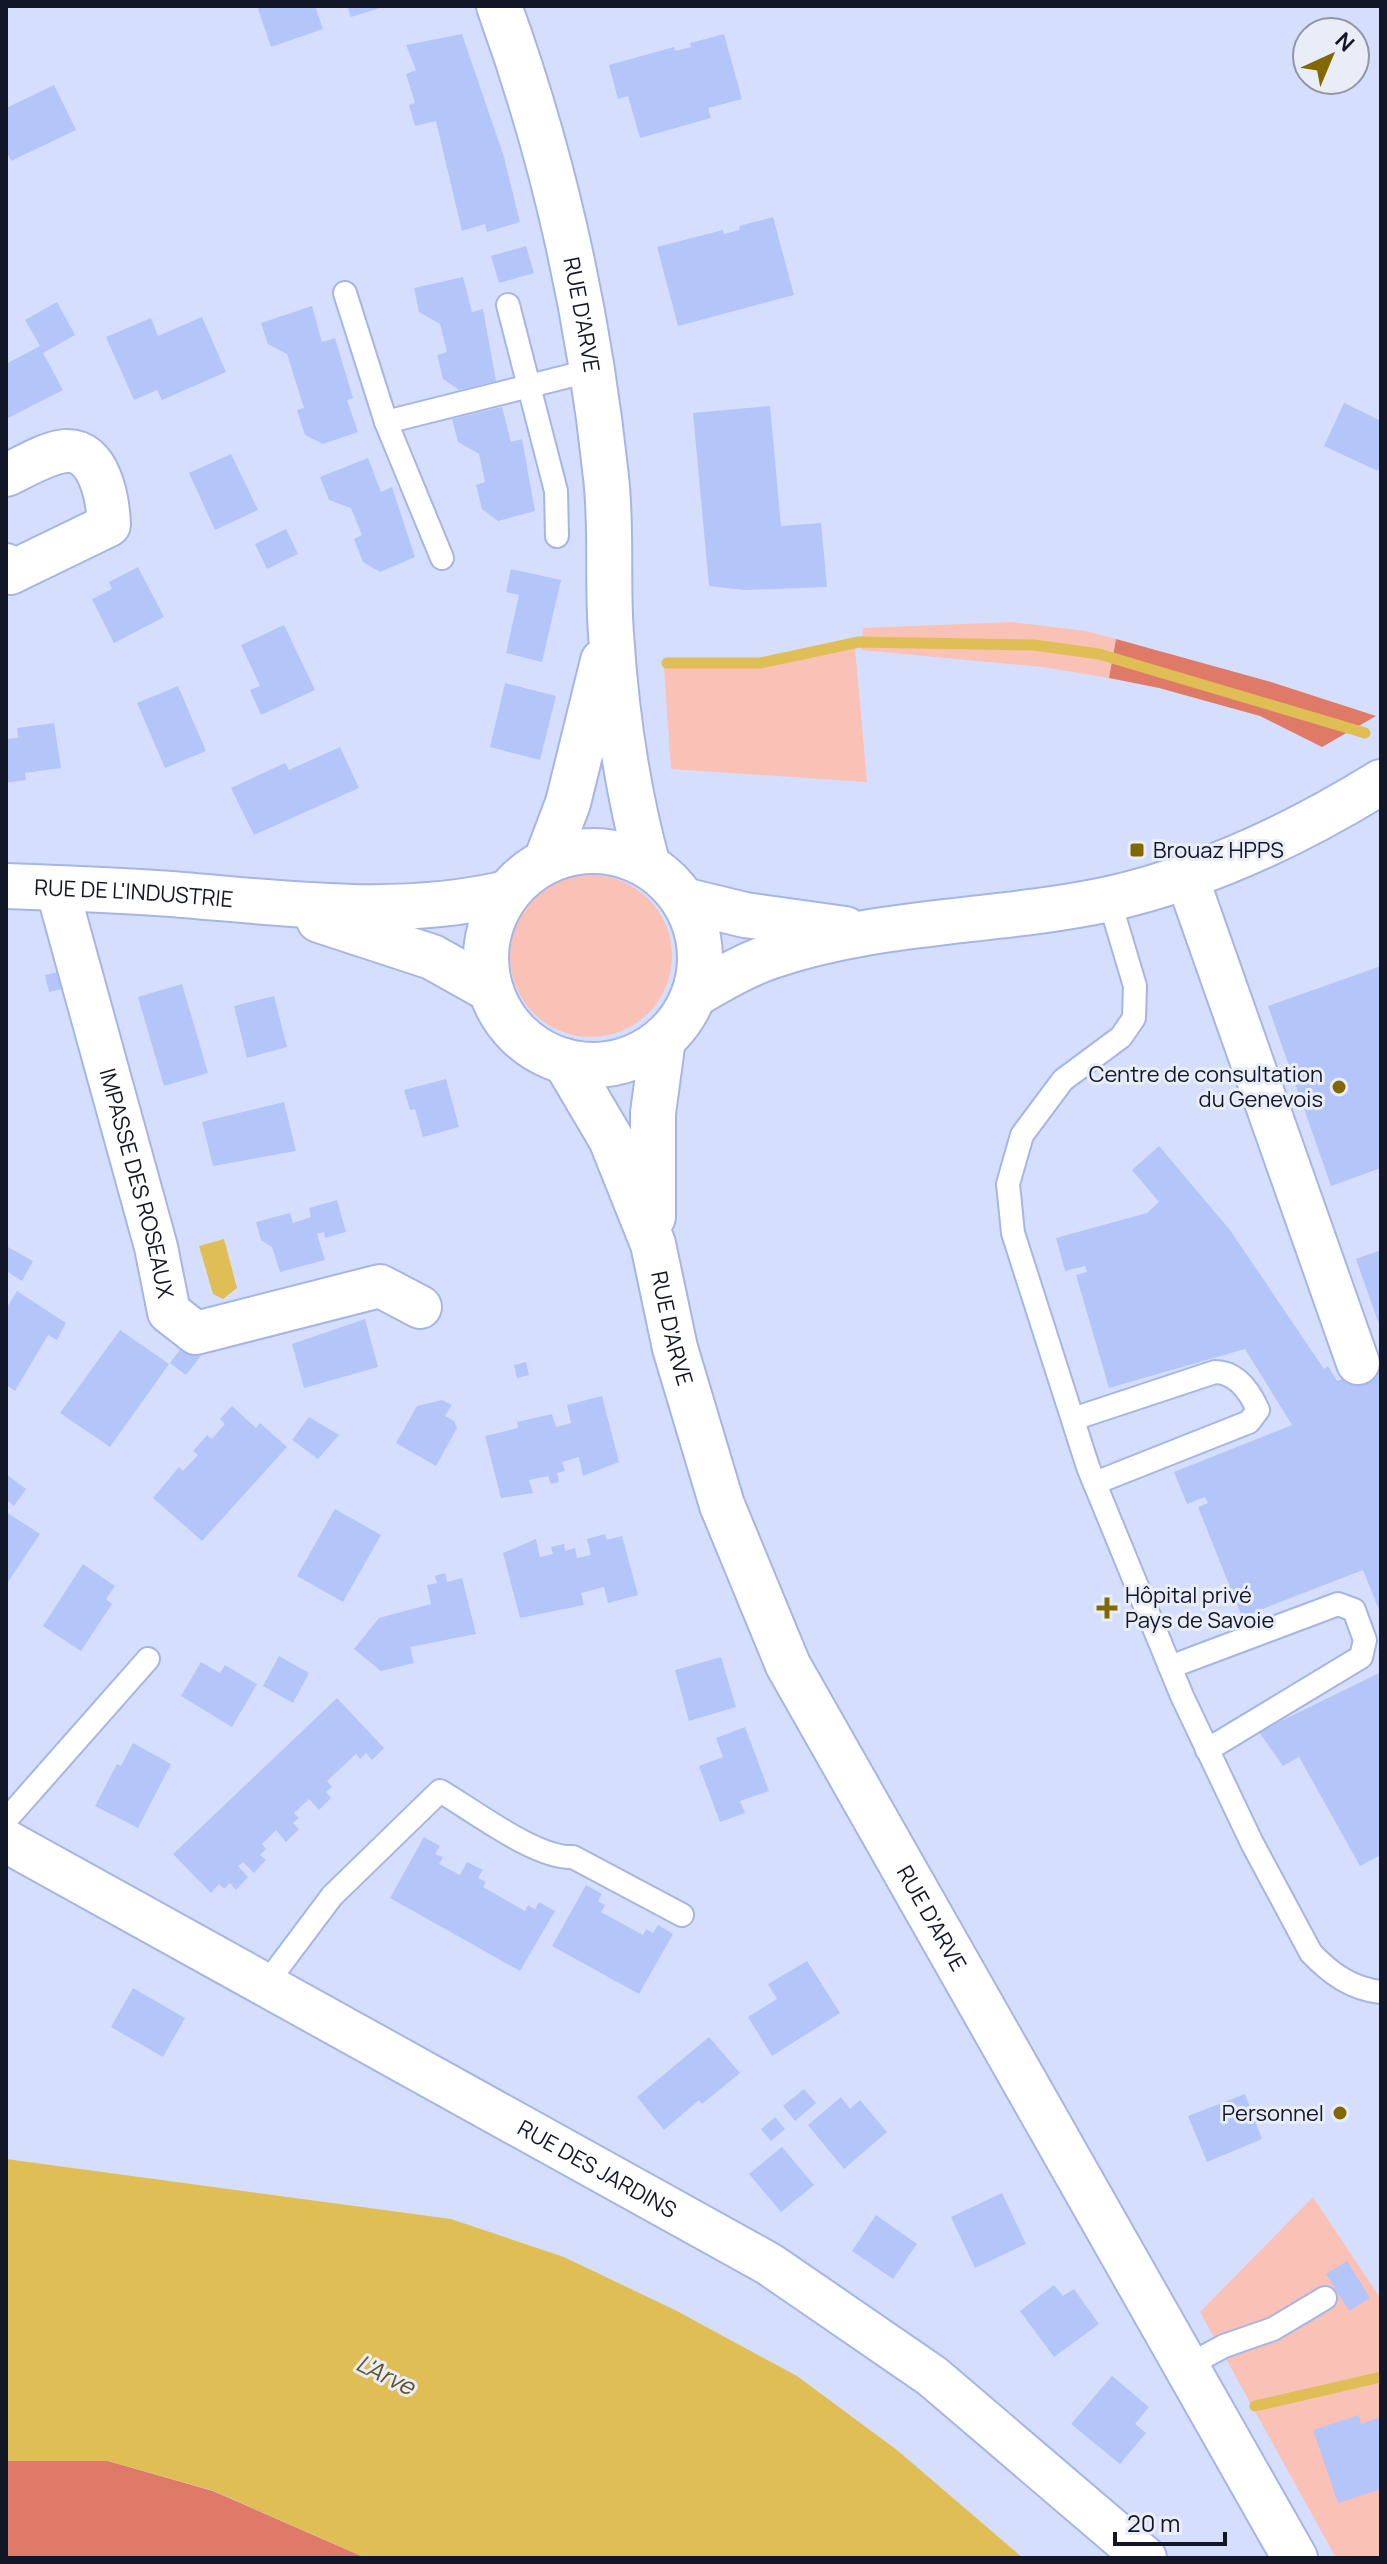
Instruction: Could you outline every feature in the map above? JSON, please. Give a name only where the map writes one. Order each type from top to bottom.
[{"type":"main road","name":"RUE D'ARVE","points":[[499,6],[552,182],[581,301],[593,370],[611,545],[611,632],[629,796],[648,866]]},
{"type":"main road","name":"RUE D'ARVE","points":[[546,861],[568,803],[611,632]]},
{"type":"main road","points":[[694,995],[770,956],[863,932],[989,920],[1109,899],[1275,842],[1381,782]]},
{"type":"main road","points":[[590,850],[620,854],[648,866],[674,887],[683,900],[700,946],[694,995],[681,1019],[663,1039],[627,1060],[586,1065],[548,1055],[519,1035],[507,1022],[491,990],[487,940],[498,907],[507,893],[546,861],[590,850]]},
{"type":"main road","name":"RUE DE L'INDUSTRIE","points":[[6,886],[263,905],[437,906],[507,893]]},
{"type":"main road","points":[[683,900],[745,915],[863,932]]},
{"type":"main road","name":"RUE DE L'INDUSTRIE","points":[[263,905],[400,944],[432,957],[491,990]]},
{"type":"main road","name":"RUE D'ARVE","points":[[653,1244],[653,1113],[663,1039]]},
{"type":"main road","name":"RUE D'ARVE","points":[[565,1061],[611,1139],[653,1244],[675,1348],[722,1505],[788,1665],[1187,2366],[1289,2556]]},
{"type":"street","points":[[6,475],[65,451],[78,453],[88,459],[101,481],[109,525],[10,573],[6,565]]},
{"type":"street","points":[[1186,875],[1358,1363]]},
{"type":"street","name":"IMPASSE DES ROSEAUX","points":[[57,888],[153,1237],[169,1312],[196,1333],[380,1286],[420,1307]]},
{"type":"street","name":"RUE DES JARDINS","points":[[6,1841],[716,2232],[813,2291],[977,2412],[1145,2558]]},
{"type":"lane","points":[[345,293],[386,422],[442,558]]},
{"type":"lane","points":[[508,305],[556,491],[557,536]]},
{"type":"lane","points":[[386,422],[593,370]]},
{"type":"lane","points":[[1109,899],[1135,986],[1134,1018],[1121,1037],[1063,1080],[1028,1125],[1008,1184],[1013,1233],[1095,1483],[1207,1750],[1311,1953],[1332,1974],[1363,1988],[1381,1992]]},
{"type":"lane","points":[[1073,1419],[1215,1372],[1228,1374],[1239,1382],[1258,1410],[1249,1422],[1095,1483]]},
{"type":"lane","points":[[1170,1667],[1338,1604],[1354,1610],[1365,1640],[1361,1657],[1207,1750]]},
{"type":"lane","points":[[6,1820],[148,1659]]},
{"type":"lane","points":[[266,1984],[332,1896],[440,1791],[538,1849],[562,1857],[573,1857],[682,1915]]},
{"type":"lane","points":[[1187,2366],[1224,2346],[1273,2329],[1325,2298]]},
{"type":"shaded area","points":[[1011,622],[1086,631],[1116,639],[1109,678],[1043,667],[861,650],[863,628]]},
{"type":"shaded area","points":[[1116,639],[1271,682],[1376,716],[1322,747],[1260,716],[1159,688],[1109,678]]},
{"type":"shaded area","points":[[855,648],[867,782],[671,769],[664,668],[765,667]]},
{"type":"shaded area","points":[[591,875],[622,882],[648,899],[665,925],[672,956],[665,987],[648,1013],[622,1030],[591,1037],[560,1030],[534,1013],[517,987],[510,956],[517,925],[534,899],[560,882]]},
{"type":"shaded area","points":[[1313,2197],[1381,2299],[1381,2558],[1336,2558],[1200,2312]]},
{"type":"shaded area","points":[[6,2461],[108,2461],[213,2491],[366,2558],[6,2558]]},
{"type":"water","points":[[224,1239],[237,1288],[223,1299],[213,1294],[199,1246]]},
{"type":"water","name":"L'Arve","points":[[6,2159],[451,2219],[564,2257],[677,2311],[797,2376],[897,2450],[1023,2558],[366,2558],[214,2491],[108,2461],[6,2461]]},
{"type":"building","points":[[257,6],[315,6],[323,29],[271,47]]},
{"type":"building","points":[[347,6],[383,6],[383,7],[351,17]]},
{"type":"building","points":[[462,34],[504,157],[520,222],[487,232],[485,224],[462,231],[436,121],[415,126],[409,105],[415,103],[406,74],[416,70],[406,45]]},
{"type":"building","points":[[724,34],[742,99],[708,108],[711,118],[640,138],[628,96],[618,99],[609,65],[674,47],[675,51],[691,47],[690,43]]},
{"type":"building","points":[[54,85],[76,130],[11,161],[6,150],[6,108]]},
{"type":"building","points":[[773,217],[794,295],[678,326],[657,247],[723,230],[724,234],[740,230],[739,226]]},
{"type":"building","points":[[526,246],[534,273],[499,283],[491,256]]},
{"type":"building","points":[[463,277],[472,312],[483,309],[496,381],[459,390],[443,379],[437,355],[447,352],[440,324],[419,312],[414,288]]},
{"type":"building","points":[[57,302],[75,335],[43,353],[63,390],[6,419],[6,364],[40,346],[25,320]]},
{"type":"building","points":[[312,306],[322,342],[335,338],[353,398],[347,400],[358,432],[323,444],[305,435],[297,410],[304,408],[287,354],[268,344],[261,323]]},
{"type":"building","points":[[202,317],[226,372],[162,400],[157,390],[134,400],[106,337],[151,318],[158,336]]},
{"type":"building","points":[[1344,403],[1381,421],[1381,463],[1378,471],[1324,446]]},
{"type":"building","points":[[770,406],[781,526],[821,523],[827,587],[745,590],[709,586],[693,413]]},
{"type":"building","points":[[502,407],[511,442],[522,439],[535,511],[498,521],[482,509],[476,485],[485,482],[479,454],[458,442],[452,419]]},
{"type":"building","points":[[231,454],[258,510],[215,530],[189,473]]},
{"type":"building","points":[[368,458],[381,492],[392,487],[415,557],[380,572],[363,562],[354,539],[362,535],[351,508],[329,500],[320,477]]},
{"type":"building","points":[[286,529],[298,554],[267,569],[255,544]]},
{"type":"building","points":[[138,567],[164,617],[114,643],[92,599],[112,589],[109,582]]},
{"type":"building","points":[[511,569],[561,580],[542,662],[506,653],[519,595],[506,592]]},
{"type":"building","points":[[284,625],[315,690],[261,715],[250,690],[260,686],[241,645]]},
{"type":"building","points":[[505,683],[556,696],[540,760],[490,747]]},
{"type":"building","points":[[178,686],[206,751],[165,768],[137,703]]},
{"type":"building","points":[[54,723],[61,768],[25,773],[26,780],[6,783],[6,739],[18,738],[17,728]]},
{"type":"building","points":[[340,747],[359,788],[254,835],[231,788],[285,763],[289,770]]},
{"type":"building","name":"Centre de consultation du Genevois","points":[[1381,966],[1381,1168],[1331,1186],[1268,1006]]},
{"type":"building","points":[[66,970],[70,987],[49,992],[45,975]]},
{"type":"building","points":[[182,984],[208,1073],[164,1086],[138,997]]},
{"type":"building","points":[[274,996],[287,1047],[247,1058],[234,1006]]},
{"type":"building","points":[[446,1079],[459,1127],[423,1137],[415,1109],[410,1110],[404,1090]]},
{"type":"building","points":[[284,1102],[296,1151],[213,1166],[202,1122]]},
{"type":"building","points":[[1159,1146],[1230,1230],[1324,1369],[1328,1366],[1337,1381],[1352,1376],[1349,1366],[1381,1355],[1381,1615],[1363,1570],[1242,1617],[1198,1507],[1208,1503],[1205,1497],[1187,1504],[1174,1472],[1292,1425],[1245,1349],[1109,1388],[1076,1275],[1087,1272],[1085,1266],[1065,1271],[1056,1238],[1147,1213],[1159,1202],[1132,1170]]},
{"type":"building","points":[[337,1200],[346,1232],[325,1238],[324,1232],[317,1234],[325,1260],[280,1272],[272,1247],[261,1240],[256,1222],[290,1213],[293,1223],[311,1217],[309,1208]]},
{"type":"building","points":[[6,1246],[33,1261],[22,1281],[6,1271]]},
{"type":"building","points":[[1381,1250],[1381,1330],[1356,1259]]},
{"type":"building","points":[[17,1291],[66,1323],[57,1340],[48,1335],[15,1391],[6,1385],[6,1309]]},
{"type":"building","points":[[365,1319],[378,1367],[304,1388],[292,1344]]},
{"type":"building","points":[[120,1330],[169,1364],[110,1447],[60,1413]]},
{"type":"building","points":[[185,1343],[203,1353],[186,1375],[170,1363]]},
{"type":"building","points":[[526,1362],[529,1375],[517,1378],[514,1365]]},
{"type":"building","points":[[602,1396],[619,1462],[583,1476],[579,1457],[562,1462],[565,1471],[557,1473],[559,1482],[551,1484],[548,1476],[529,1480],[533,1493],[501,1498],[485,1436],[518,1428],[517,1422],[552,1414],[556,1427],[571,1423],[567,1405]]},
{"type":"building","points":[[442,1400],[452,1405],[445,1416],[454,1421],[457,1428],[436,1466],[396,1443],[417,1406]]},
{"type":"building","points":[[232,1406],[256,1428],[260,1423],[287,1447],[202,1541],[153,1498],[179,1467],[183,1471],[198,1455],[193,1451],[207,1435],[212,1439],[225,1424],[220,1419]]},
{"type":"building","points":[[309,1417],[339,1435],[318,1459],[292,1440]]},
{"type":"building","points":[[6,1474],[26,1489],[14,1506],[6,1500]]},
{"type":"building","points":[[335,1509],[381,1535],[343,1602],[297,1576]]},
{"type":"building","points":[[6,1512],[40,1534],[8,1582],[6,1580]]},
{"type":"building","points":[[605,1534],[607,1540],[622,1536],[638,1595],[608,1603],[604,1587],[581,1593],[584,1605],[520,1618],[503,1553],[536,1539],[540,1557],[553,1554],[551,1547],[564,1544],[565,1551],[575,1548],[577,1558],[591,1555],[587,1539]]},
{"type":"building","points":[[83,1564],[115,1586],[106,1599],[112,1604],[81,1651],[43,1626]]},
{"type":"building","points":[[445,1573],[447,1582],[462,1578],[476,1634],[410,1647],[414,1663],[381,1671],[354,1649],[379,1618],[431,1604],[427,1585],[437,1583],[435,1576]]},
{"type":"building","points":[[279,1656],[309,1673],[293,1703],[263,1686]]},
{"type":"building","points":[[721,1657],[736,1707],[689,1721],[675,1670]]},
{"type":"building","points":[[201,1662],[220,1673],[225,1665],[257,1684],[232,1727],[181,1696]]},
{"type":"building","points":[[1381,1672],[1381,1855],[1360,1866],[1299,1757],[1283,1766],[1259,1732]]},
{"type":"building","points":[[337,1698],[384,1748],[372,1760],[366,1753],[360,1759],[356,1754],[327,1781],[332,1787],[326,1792],[331,1798],[319,1810],[309,1799],[294,1813],[299,1818],[293,1823],[299,1829],[286,1842],[276,1830],[262,1844],[266,1849],[260,1855],[266,1860],[254,1873],[243,1862],[238,1866],[248,1877],[236,1890],[230,1883],[224,1889],[219,1884],[211,1893],[173,1854]]},
{"type":"building","points":[[745,1727],[769,1791],[740,1801],[745,1813],[720,1822],[699,1766],[723,1757],[716,1738]]},
{"type":"building","points":[[133,1743],[171,1764],[138,1828],[95,1806],[117,1764],[121,1766]]},
{"type":"building","points":[[424,1837],[440,1846],[435,1854],[443,1857],[439,1864],[460,1875],[467,1862],[483,1870],[478,1878],[486,1882],[483,1887],[525,1911],[528,1905],[535,1909],[539,1902],[555,1911],[520,1971],[390,1898]]},
{"type":"building","points":[[586,1885],[602,1894],[598,1901],[605,1905],[601,1912],[643,1935],[646,1929],[653,1933],[658,1925],[673,1934],[639,1994],[552,1946]]},
{"type":"building","points":[[807,1961],[840,2013],[772,2056],[748,2017],[777,1999],[768,1984]]},
{"type":"building","points":[[133,1988],[185,2018],[163,2057],[111,2027]]},
{"type":"building","points":[[709,2037],[740,2073],[702,2104],[699,2100],[664,2130],[637,2097]]},
{"type":"building","points":[[804,2089],[816,2103],[795,2121],[783,2106]]},
{"type":"building","points":[[1245,2094],[1262,2139],[1207,2162],[1188,2116]]},
{"type":"building","points":[[841,2097],[850,2109],[860,2100],[887,2132],[844,2169],[808,2125]]},
{"type":"building","points":[[775,2117],[785,2129],[771,2141],[761,2129]]},
{"type":"building","points":[[782,2147],[814,2185],[781,2212],[749,2174]]},
{"type":"building","points":[[1002,2193],[1026,2244],[975,2268],[951,2217]]},
{"type":"building","points":[[876,2215],[917,2244],[893,2279],[852,2251]]},
{"type":"building","points":[[1347,2261],[1370,2298],[1349,2311],[1326,2274]]},
{"type":"building","points":[[1054,2285],[1063,2296],[1074,2289],[1099,2324],[1054,2357],[1020,2311]]},
{"type":"building","points":[[1112,2376],[1149,2407],[1135,2424],[1146,2433],[1120,2464],[1071,2424]]},
{"type":"building","points":[[1359,2415],[1361,2424],[1381,2417],[1381,2489],[1338,2503],[1313,2430]]},
{"type":"waterway","points":[[667,663],[760,663],[859,642],[1034,645],[1099,654],[1365,733]]},
{"type":"waterway","points":[[1255,2406],[1381,2377]]},
{"type":"place","name":"Brouaz HPPS","points":[[1137,850]]},
{"type":"place","name":"Centre de consultation du Genevois","points":[[1339,1087]]},
{"type":"place","name":"Hôpital privé Pays de Savoie","points":[[1107,1608]]},
{"type":"place","name":"Personnel","points":[[1340,2113]]}]
